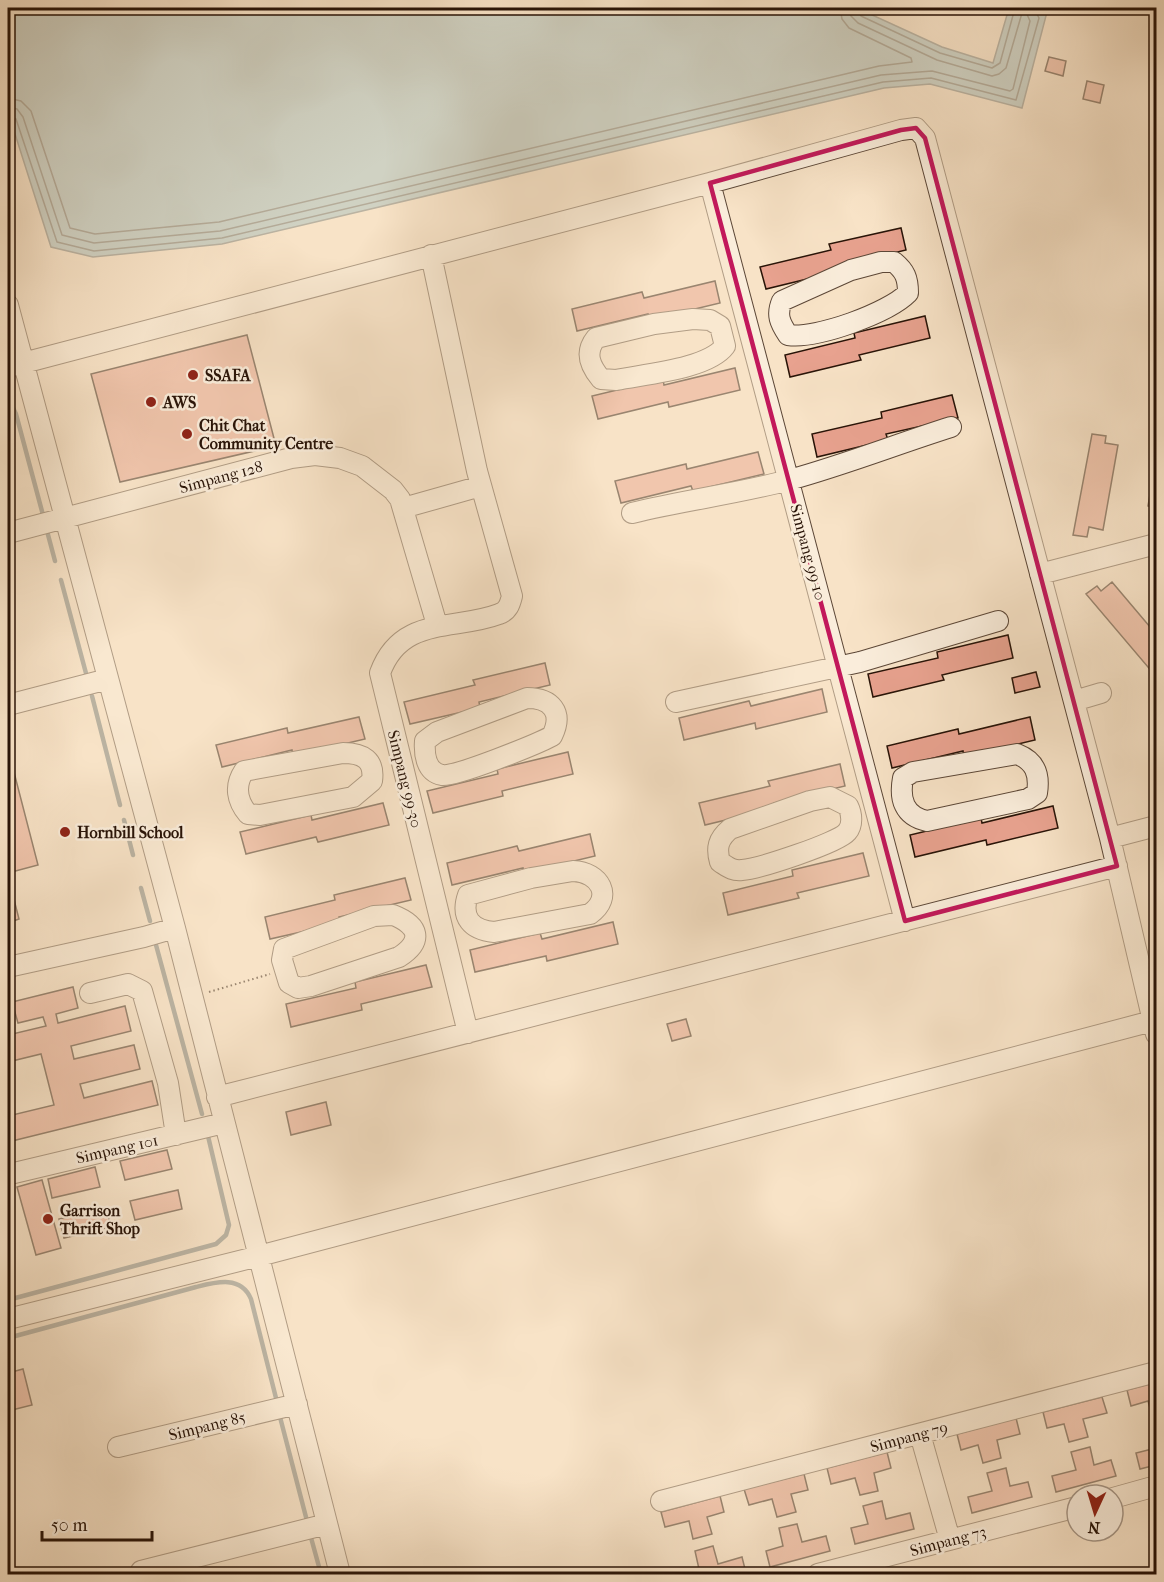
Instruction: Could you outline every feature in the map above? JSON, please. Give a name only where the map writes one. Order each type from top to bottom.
[{"type":"street","points":[[8,1319],[1155,1025],[1110,838],[925,138],[916,128],[901,130],[710,183],[15,366]]},
{"type":"street","name":"Simpang 99-10","points":[[710,183],[905,921]]},
{"type":"street","points":[[403,508],[481,486],[431,255]]},
{"type":"street","points":[[881,262],[894,262],[903,270],[908,280],[908,293],[897,303],[832,328],[801,337],[788,335],[779,322],[778,310],[782,301],[851,270],[881,262]]},
{"type":"street","points":[[8,305],[15,366],[64,518],[175,928],[340,1575]]},
{"type":"street","points":[[693,319],[710,320],[720,326],[724,334],[725,346],[718,356],[702,362],[616,380],[602,379],[588,357],[590,346],[596,338],[654,324],[693,319]]},
{"type":"street","points":[[724,334],[779,322]]},
{"type":"street","points":[[632,513],[688,499],[720,495],[789,480],[951,427]]},
{"type":"street","name":"Simpang 128","points":[[8,533],[291,458],[315,455],[340,458],[362,466],[393,490],[400,499],[437,625]]},
{"type":"street","name":"Simpang 99-30","points":[[468,1033],[380,673],[384,661],[395,647],[437,625],[500,614],[509,607],[512,596],[481,486]]},
{"type":"street","points":[[1040,574],[1156,544]]},
{"type":"street","points":[[676,702],[838,668],[998,621]]},
{"type":"street","points":[[8,705],[108,679]]},
{"type":"street","points":[[1074,701],[1101,693]]},
{"type":"street","points":[[526,698],[542,698],[551,705],[556,717],[552,736],[460,771],[443,775],[433,770],[424,755],[425,741],[437,732],[526,698]]},
{"type":"street","points":[[343,753],[357,753],[369,760],[374,769],[372,781],[353,797],[260,815],[248,814],[241,806],[237,792],[239,779],[244,771],[343,753]]},
{"type":"street","points":[[1017,754],[1030,759],[1037,771],[1037,793],[1028,799],[1000,806],[927,821],[916,819],[905,809],[902,799],[903,778],[913,772],[1017,754]]},
{"type":"street","points":[[374,769],[424,755]]},
{"type":"street","points":[[830,797],[848,806],[852,813],[851,827],[845,835],[804,852],[742,870],[732,870],[720,862],[717,850],[721,836],[730,829],[810,801],[830,797]]},
{"type":"street","points":[[852,813],[902,799]]},
{"type":"street","points":[[1110,838],[1156,826]]},
{"type":"street","points":[[217,1097],[1117,866]]},
{"type":"street","points":[[587,872],[596,877],[600,885],[602,898],[599,907],[590,914],[494,932],[481,930],[470,924],[466,915],[468,896],[531,878],[587,872]]},
{"type":"street","points":[[393,915],[410,921],[415,928],[414,941],[410,950],[399,957],[298,988],[289,983],[284,972],[282,960],[284,949],[360,921],[393,915]]},
{"type":"street","points":[[415,928],[466,915]]},
{"type":"street","points":[[8,967],[175,928]]},
{"type":"street","points":[[90,993],[128,984],[142,991],[168,1083],[176,1135]]},
{"type":"street","name":"Simpang 101","points":[[10,1174],[224,1123]]},
{"type":"street","name":"Simpang 79","points":[[661,1501],[1156,1372]]},
{"type":"street","name":"Simpang 85","points":[[118,1447],[297,1404]]},
{"type":"street","points":[[920,1434],[950,1540]]},
{"type":"street","points":[[1125,1495],[1156,1486]]},
{"type":"street","name":"Simpang 73","points":[[819,1575],[1065,1510]]},
{"type":"street","points":[[141,1571],[327,1524]]},
{"type":"path","points":[[192,996],[275,973]]},
{"type":"highlighted area","points":[[916,128],[925,138],[1117,866],[905,921],[710,183],[901,130]]},
{"type":"water","points":[[8,8],[857,8],[942,47],[993,63],[1009,8],[1047,12],[1022,108],[930,84],[884,88],[222,244],[93,257],[51,247],[8,112]]},
{"type":"building","points":[[1049,57],[1066,61],[1063,76],[1045,71]]},
{"type":"building","points":[[1087,81],[1104,85],[1100,103],[1083,99]]},
{"type":"building","points":[[901,228],[906,250],[835,267],[836,272],[766,289],[760,267],[831,250],[829,244]]},
{"type":"building","points":[[715,281],[720,303],[649,320],[648,314],[577,331],[572,309],[642,292],[644,298]]},
{"type":"building","points":[[925,316],[930,338],[859,355],[861,360],[790,377],[785,355],[855,338],[854,333]]},
{"type":"building","points":[[247,335],[276,446],[120,482],[91,374]]},
{"type":"building","points":[[735,368],[740,390],[669,407],[668,402],[598,419],[592,396],[663,379],[664,385]]},
{"type":"building","points":[[952,395],[958,418],[886,434],[888,440],[817,457],[812,434],[882,418],[881,412]]},
{"type":"building","points":[[1092,434],[1106,436],[1105,443],[1118,445],[1103,530],[1089,527],[1087,537],[1073,535]]},
{"type":"building","points":[[758,452],[764,474],[693,491],[691,486],[621,503],[615,481],[686,464],[687,469]]},
{"type":"building","points":[[1156,460],[1156,508],[1148,506]]},
{"type":"building","points":[[1112,582],[1156,634],[1156,670],[1153,673],[1086,594],[1097,586],[1101,591]]},
{"type":"building","points":[[1008,635],[1013,658],[942,675],[944,680],[873,697],[868,674],[938,658],[937,652]]},
{"type":"building","points":[[545,663],[550,685],[479,702],[480,708],[410,724],[404,702],[475,685],[473,680]]},
{"type":"building","points":[[1036,672],[1040,687],[1015,693],[1012,678]]},
{"type":"building","points":[[822,689],[827,712],[756,729],[755,723],[684,740],[679,718],[749,701],[751,706]]},
{"type":"building","points":[[359,717],[365,739],[293,756],[292,750],[222,767],[216,745],[287,728],[288,733]]},
{"type":"building","points":[[1030,717],[1035,740],[964,757],[963,751],[892,768],[887,746],[958,729],[959,734]]},
{"type":"building","points":[[8,749],[38,865],[8,873]]},
{"type":"building","points":[[568,752],[573,774],[502,791],[503,796],[433,813],[427,791],[498,774],[497,769]]},
{"type":"building","points":[[840,764],[845,786],[774,803],[775,808],[705,825],[699,803],[770,786],[768,781]]},
{"type":"building","points":[[383,803],[389,825],[318,842],[316,837],[246,854],[240,832],[311,815],[312,820]]},
{"type":"building","points":[[1053,806],[1058,828],[987,845],[986,840],[915,857],[910,835],[981,818],[982,823]]},
{"type":"building","points":[[590,834],[595,856],[524,873],[523,868],[452,885],[447,863],[517,846],[519,851]]},
{"type":"building","points":[[863,853],[869,876],[797,893],[799,898],[728,915],[723,893],[793,876],[792,870]]},
{"type":"building","points":[[405,878],[411,900],[339,917],[341,923],[270,939],[265,917],[335,900],[334,895]]},
{"type":"building","points":[[8,881],[19,919],[8,923]]},
{"type":"building","points":[[613,922],[618,944],[547,961],[546,956],[475,972],[470,950],[540,933],[542,939]]},
{"type":"building","points":[[426,965],[432,987],[361,1004],[362,1010],[291,1027],[286,1004],[356,988],[355,982]]},
{"type":"building","points":[[73,987],[78,1008],[56,1014],[58,1023],[125,1006],[131,1031],[71,1046],[74,1059],[134,1045],[140,1069],[80,1084],[84,1098],[152,1081],[158,1105],[8,1142],[8,1116],[54,1105],[41,1054],[8,1062],[8,1035],[46,1026],[43,1017],[18,1023],[12,1002]]},
{"type":"building","points":[[686,1019],[691,1036],[672,1041],[667,1024]]},
{"type":"building","points":[[326,1102],[331,1125],[291,1135],[286,1112]]},
{"type":"building","points":[[167,1150],[172,1169],[125,1180],[120,1161]]},
{"type":"building","points":[[95,1167],[100,1187],[52,1198],[48,1179]]},
{"type":"building","points":[[42,1180],[61,1248],[36,1255],[17,1187]]},
{"type":"building","points":[[178,1190],[182,1209],[135,1220],[130,1201]]},
{"type":"building","points":[[106,1208],[111,1227],[64,1238],[59,1219]]},
{"type":"building","points":[[23,1369],[32,1405],[8,1411],[8,1373]]},
{"type":"building","points":[[1156,1382],[1156,1419],[1153,1419],[1148,1401],[1131,1406],[1127,1390]]},
{"type":"building","points":[[1102,1397],[1107,1413],[1083,1419],[1088,1437],[1069,1442],[1064,1424],[1047,1428],[1043,1412]]},
{"type":"building","points":[[1016,1418],[1020,1434],[997,1440],[1001,1458],[983,1463],[978,1445],[961,1450],[957,1434]]},
{"type":"building","points":[[1090,1447],[1094,1465],[1111,1460],[1116,1476],[1090,1483],[1065,1483],[1065,1490],[1056,1492],[1052,1476],[1076,1470],[1071,1452]]},
{"type":"building","points":[[1156,1448],[1156,1465],[1140,1469],[1136,1453]]},
{"type":"building","points":[[887,1452],[891,1468],[874,1473],[878,1491],[860,1495],[855,1478],[831,1484],[827,1468]]},
{"type":"building","points":[[1006,1468],[1010,1486],[1028,1482],[1032,1497],[972,1513],[968,1497],[992,1491],[987,1473]]},
{"type":"building","points":[[804,1474],[808,1490],[791,1494],[796,1512],[777,1517],[772,1499],[749,1505],[744,1489]]},
{"type":"building","points":[[720,1496],[724,1512],[707,1517],[712,1534],[693,1539],[689,1521],[665,1527],[661,1512]]},
{"type":"building","points":[[882,1501],[886,1519],[910,1513],[914,1529],[855,1544],[851,1528],[868,1524],[863,1506]]},
{"type":"building","points":[[797,1524],[802,1542],[826,1536],[830,1551],[770,1567],[766,1551],[783,1546],[779,1528]]},
{"type":"building","points":[[713,1546],[718,1564],[742,1557],[746,1573],[683,1574],[699,1569],[695,1551]]},
{"type":"building","points":[[273,1568],[274,1574],[248,1574]]},
{"type":"waterway","points":[[8,398],[16,414],[43,515]]},
{"type":"waterway","points":[[47,531],[55,561]]},
{"type":"waterway","points":[[61,580],[87,677]]},
{"type":"waterway","points":[[92,696],[120,805]]},
{"type":"waterway","points":[[124,820],[133,855]]},
{"type":"waterway","points":[[141,888],[150,921]]},
{"type":"waterway","points":[[156,945],[202,1114]]},
{"type":"waterway","points":[[8,1300],[216,1244],[226,1235],[229,1225],[208,1136]]},
{"type":"waterway","points":[[8,1338],[204,1285],[220,1282],[234,1283],[247,1291],[251,1299],[277,1402]]},
{"type":"waterway","points":[[280,1417],[307,1521]]},
{"type":"waterway","points":[[310,1534],[321,1574]]},
{"type":"place","name":"SSAFA","points":[[193,375]]},
{"type":"place","name":"AWS","points":[[151,402]]},
{"type":"place","name":"Chit Chat Community Centre","points":[[187,434]]},
{"type":"place","name":"Hornbill School","points":[[65,832]]},
{"type":"place","name":"Garrison Thrift Shop","points":[[48,1219]]}]
